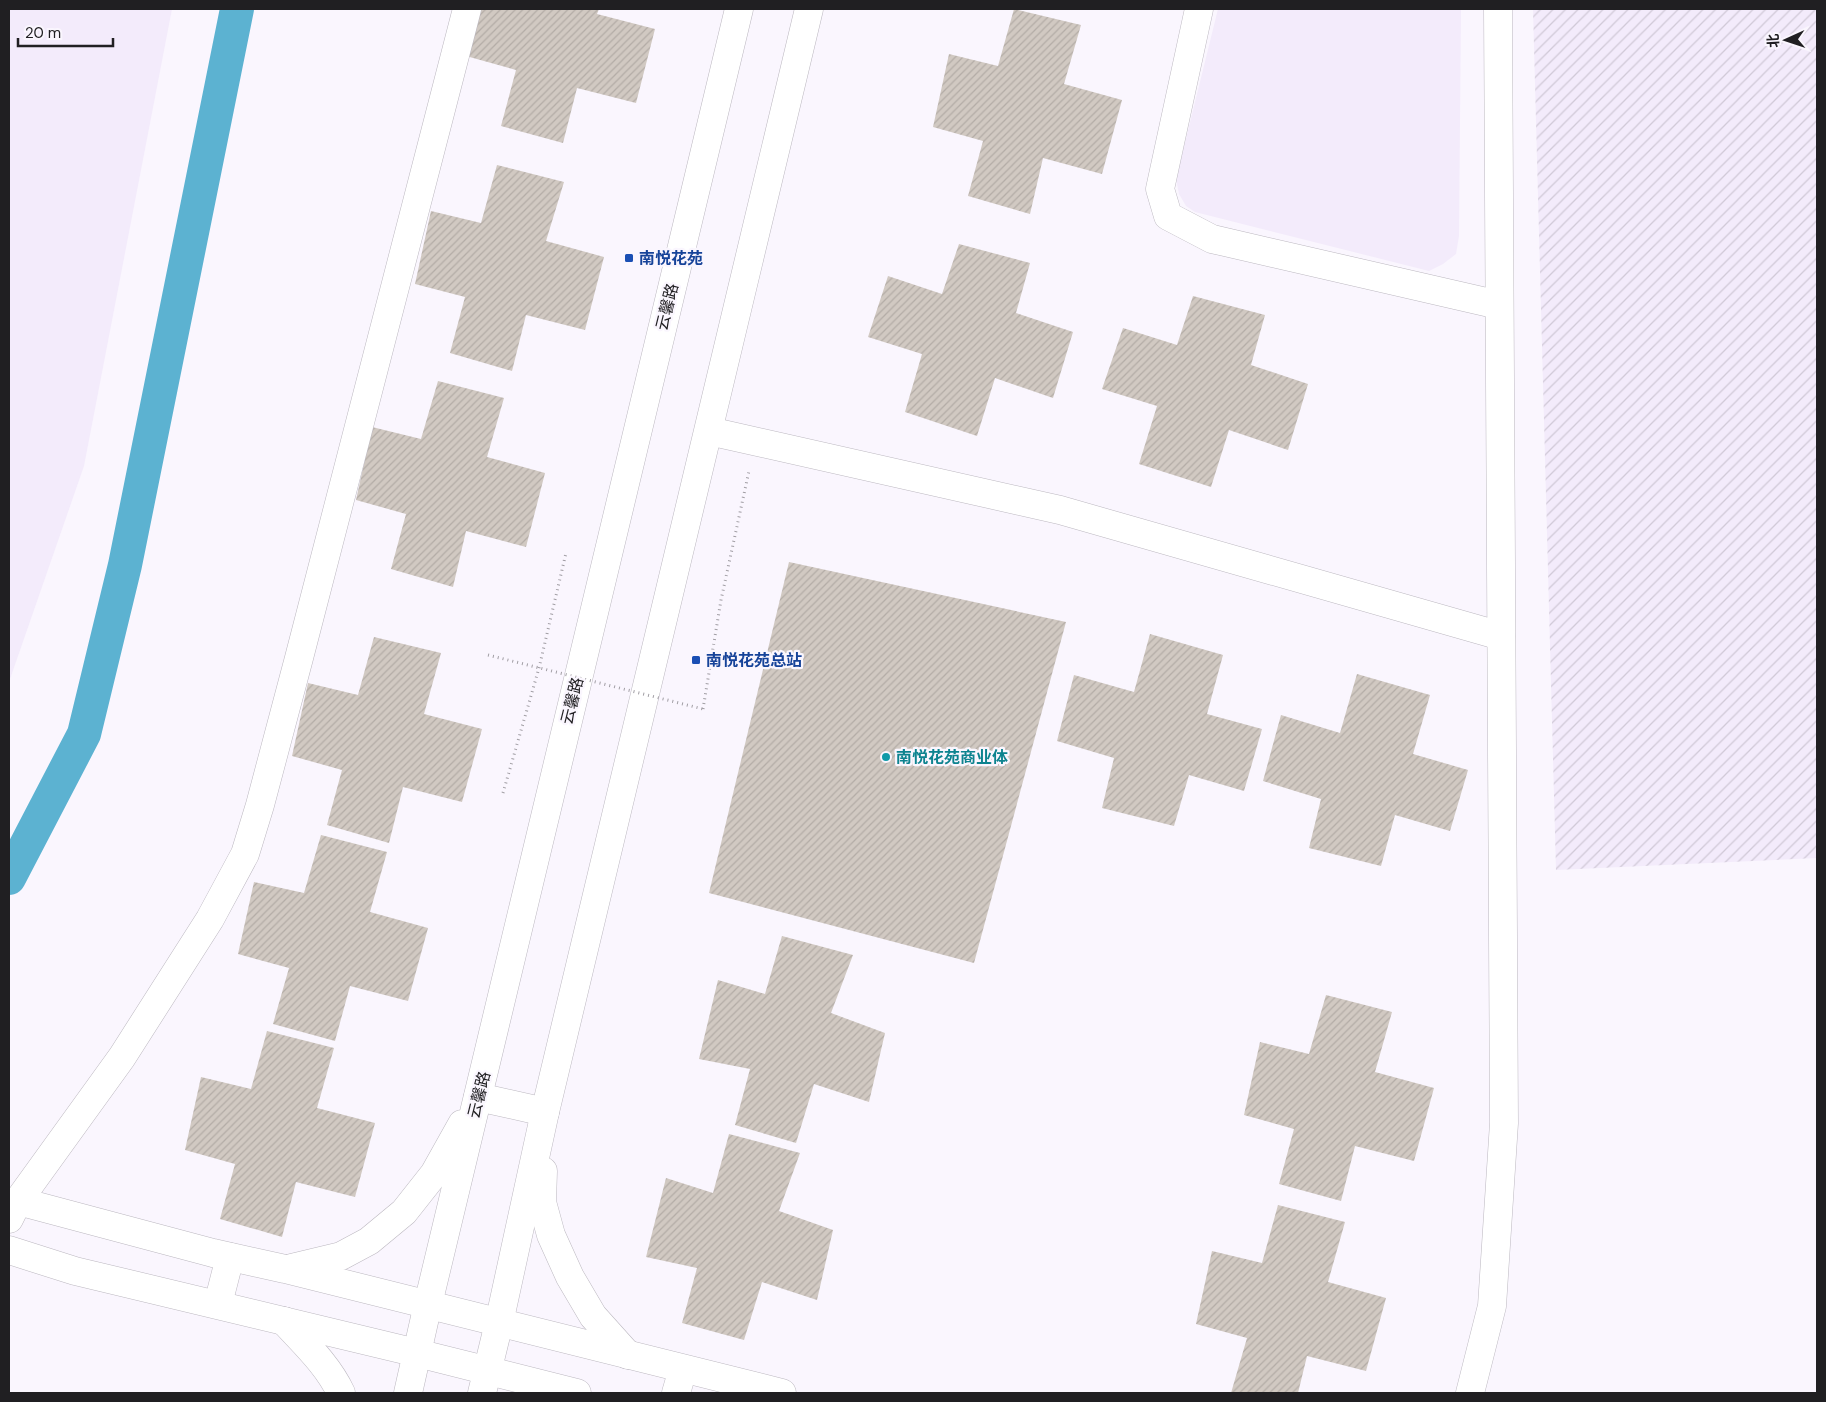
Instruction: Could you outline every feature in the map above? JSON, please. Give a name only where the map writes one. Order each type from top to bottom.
[{"type":"street","points":[[467,9],[299,658],[245,854],[210,919],[122,1057],[13,1210],[285,1269],[628,1355],[680,1381],[782,1393]]},
{"type":"street","name":"云馨路","points":[[408,1393],[738,9]]},
{"type":"street","points":[[484,1382],[499,1323],[545,1112],[809,9]]},
{"type":"street","points":[[1199,9],[1160,189],[1168,216],[1212,239],[1499,305]]},
{"type":"street","points":[[1470,1393],[1492,1306],[1504,1124],[1498,9]]},
{"type":"street","points":[[709,431],[1060,510],[1501,636]]},
{"type":"street","points":[[285,1269],[341,1256],[369,1241],[404,1212],[434,1174],[478,1097],[545,1112]]},
{"type":"street","points":[[545,1112],[542,1202],[551,1234],[570,1277],[593,1316],[628,1355]]},
{"type":"street","points":[[9,1250],[75,1271],[417,1353],[484,1382],[577,1393]]},
{"type":"street","points":[[218,1304],[230,1257]]},
{"type":"street","points":[[284,1321],[315,1355],[336,1382],[341,1393]]},
{"type":"path","points":[[488,655],[703,709],[721,600],[756,441]]},
{"type":"path","points":[[503,793],[539,668],[566,553]]},
{"type":"shaded area","points":[[9,9],[172,9],[84,466],[9,682]]},
{"type":"shaded area","points":[[1218,9],[1461,9],[1459,236],[1456,254],[1443,264],[1429,271],[1195,212],[1186,206],[1179,194],[1176,179]]},
{"type":"shaded area","points":[[1533,9],[1817,9],[1817,858],[1556,870]]},
{"type":"building","points":[[476,9],[599,9],[597,14],[655,29],[636,103],[577,88],[563,143],[501,126],[516,70],[466,56]]},
{"type":"building","points":[[1014,9],[1081,25],[1064,84],[1122,100],[1102,174],[1043,158],[1030,214],[968,196],[983,141],[933,127],[949,54],[998,66]]},
{"type":"building","points":[[497,165],[564,182],[546,241],[604,257],[585,330],[526,315],[512,371],[450,353],[465,297],[415,284],[431,211],[481,223]]},
{"type":"building","points":[[959,244],[1030,263],[1016,313],[1073,332],[1053,398],[995,378],[977,436],[905,412],[922,354],[868,337],[888,276],[942,294]]},
{"type":"building","points":[[1193,296],[1265,315],[1251,365],[1308,384],[1288,450],[1229,430],[1211,487],[1139,464],[1157,406],[1102,389],[1123,328],[1177,345]]},
{"type":"building","points":[[438,381],[504,398],[487,457],[545,473],[526,547],[466,531],[453,587],[391,569],[406,514],[356,500],[372,427],[421,439]]},
{"type":"building","name":"南悦花苑商业体","points":[[789,562],[1066,622],[974,963],[709,893]]},
{"type":"building","points":[[1150,634],[1223,655],[1207,714],[1262,729],[1244,791],[1189,775],[1174,826],[1102,808],[1114,758],[1057,741],[1074,675],[1134,692]]},
{"type":"building","points":[[374,637],[441,653],[424,714],[482,729],[462,802],[403,787],[389,843],[327,825],[342,770],[292,756],[308,683],[358,695]]},
{"type":"building","points":[[1357,674],[1430,695],[1413,754],[1468,770],[1450,831],[1395,815],[1381,866],[1309,848],[1321,799],[1263,781],[1281,715],[1340,733]]},
{"type":"building","points":[[321,835],[387,852],[370,912],[428,928],[408,1001],[350,986],[335,1041],[273,1024],[289,968],[238,954],[254,882],[304,893]]},
{"type":"building","points":[[782,936],[853,955],[831,1013],[885,1033],[869,1102],[814,1084],[796,1143],[735,1125],[750,1069],[699,1059],[718,980],[765,994]]},
{"type":"building","points":[[1326,995],[1392,1012],[1375,1072],[1434,1088],[1414,1161],[1355,1146],[1341,1201],[1279,1184],[1294,1129],[1244,1115],[1260,1042],[1309,1054]]},
{"type":"building","points":[[267,1031],[334,1048],[317,1108],[375,1123],[355,1197],[296,1182],[282,1237],[220,1219],[235,1164],[185,1150],[201,1077],[251,1089]]},
{"type":"building","points":[[729,1134],[800,1153],[779,1211],[833,1230],[817,1300],[762,1282],[744,1340],[682,1323],[697,1268],[646,1257],[666,1178],[713,1193]]},
{"type":"building","points":[[1278,1205],[1345,1222],[1328,1282],[1386,1298],[1366,1371],[1307,1356],[1298,1393],[1231,1393],[1247,1338],[1196,1324],[1212,1251],[1262,1263]]},
{"type":"waterway","points":[[9,878],[84,734],[125,565],[237,9]]},
{"type":"place","name":"南悦花苑","points":[[629,258]]},
{"type":"place","name":"南悦花苑总站","points":[[696,660]]},
{"type":"place","name":"南悦花苑商业体","points":[[886,757]]}]
